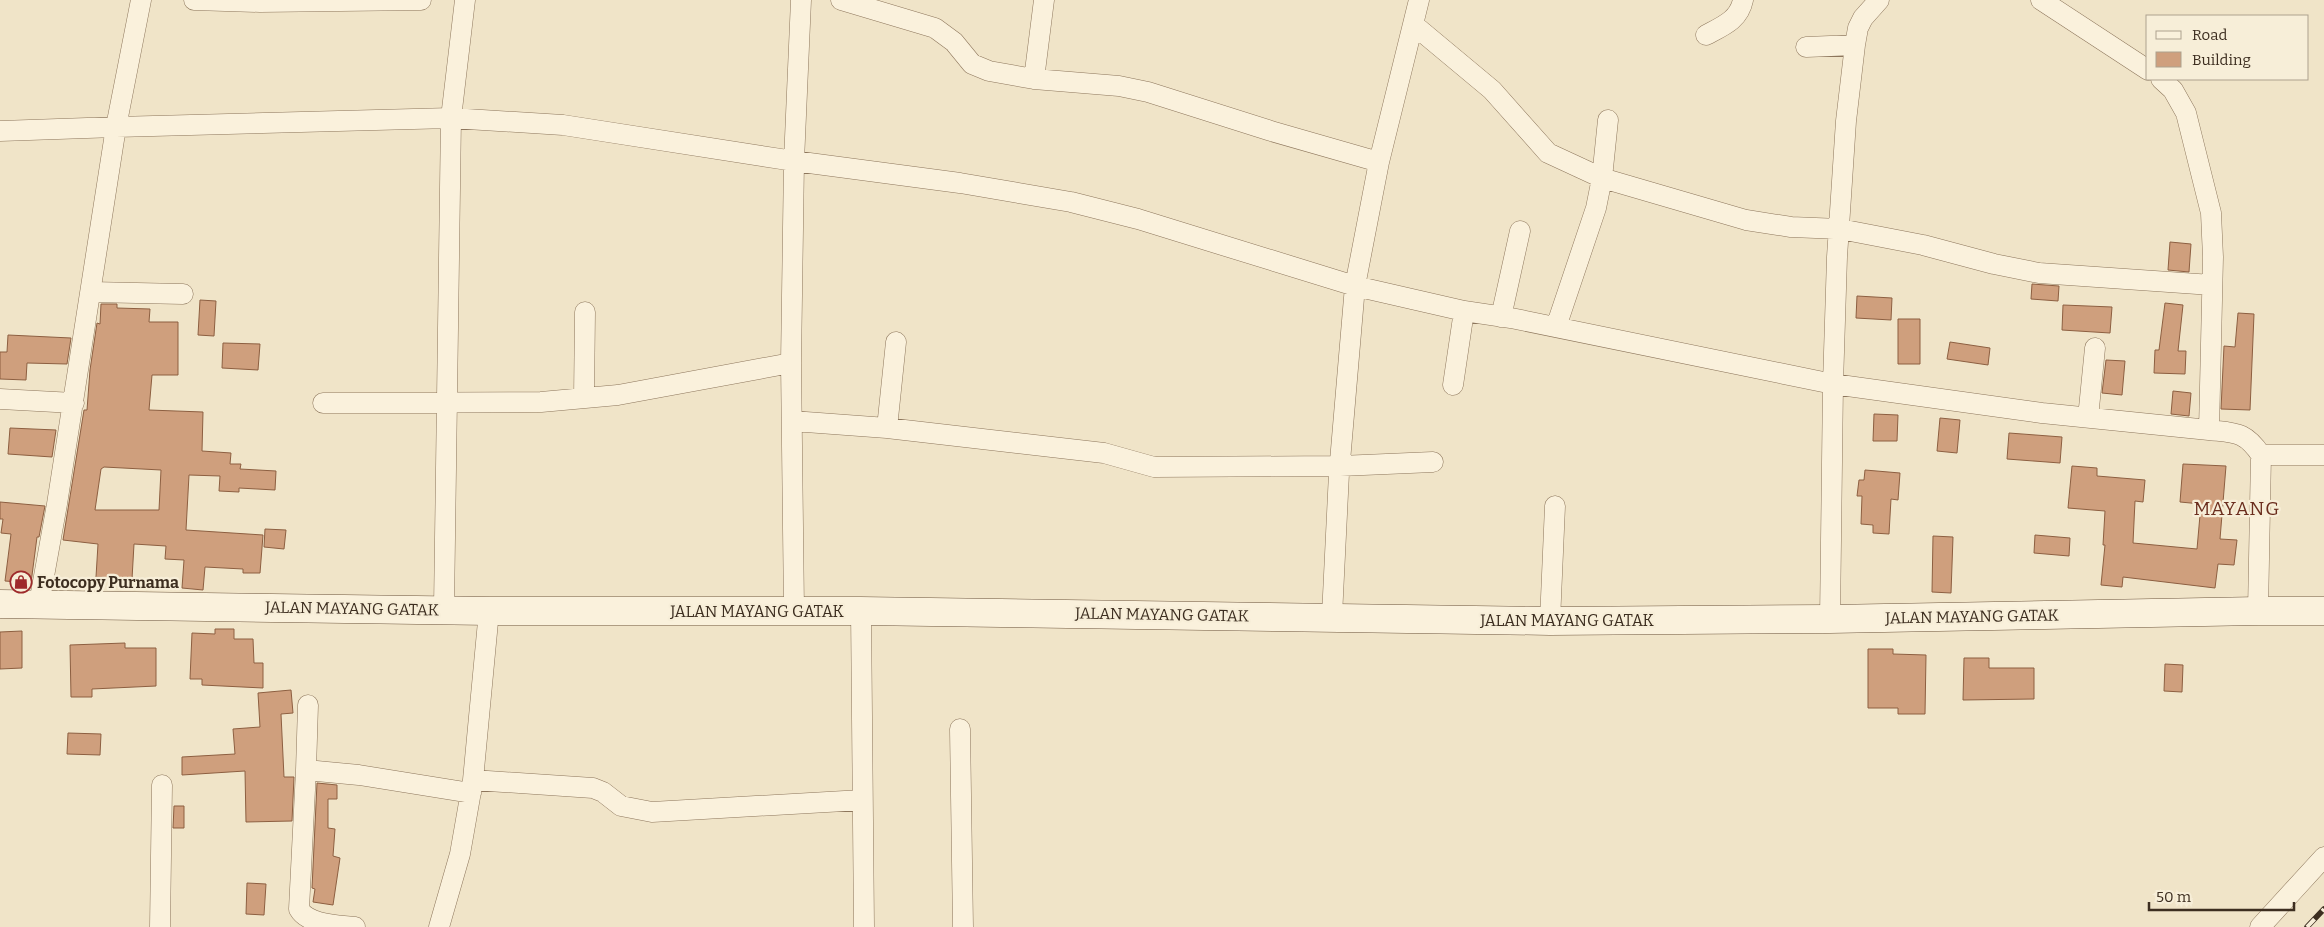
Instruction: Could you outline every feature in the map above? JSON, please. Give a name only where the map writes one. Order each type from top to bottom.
[{"type":"street","points":[[39,604],[74,403],[116,127],[141,0]]},
{"type":"street","points":[[194,0],[260,2],[421,0]]},
{"type":"street","points":[[444,608],[451,118],[465,0]]},
{"type":"street","points":[[794,610],[791,363],[794,161],[801,0]]},
{"type":"street","points":[[842,0],[935,28],[954,42],[972,64],[980,68],[1034,79],[1119,86],[1148,92],[1271,132],[1379,162]]},
{"type":"street","points":[[1034,79],[1044,0]]},
{"type":"street","points":[[1706,35],[1730,22],[1739,12],[1743,0]]},
{"type":"street","points":[[1830,619],[1833,384],[1837,257],[1846,121],[1858,28],[1863,18],[1879,0]]},
{"type":"street","points":[[2041,0],[2146,69]]},
{"type":"street","points":[[1332,616],[1340,466],[1355,286],[1379,162],[1416,13]]},
{"type":"street","points":[[1416,13],[1492,90],[1548,153],[1602,178],[1746,220],[1791,227],[1840,229],[2039,273],[2212,285]]},
{"type":"street","points":[[1806,47],[1855,45]]},
{"type":"street","points":[[2162,80],[2173,90],[2186,113],[2211,213],[2212,285],[2209,430]]},
{"type":"street","points":[[0,131],[451,118],[563,125],[794,161],[960,183],[1071,202],[1138,219],[1355,286],[1464,311],[1556,327],[1833,384],[2088,418],[2240,434],[2251,441],[2261,455],[2258,611]]},
{"type":"street","points":[[1556,327],[1596,208],[1602,178],[1608,120]]},
{"type":"street","points":[[1501,317],[1520,231]]},
{"type":"street","points":[[91,292],[184,294]]},
{"type":"street","points":[[1453,385],[1464,311]]},
{"type":"street","points":[[584,398],[585,312]]},
{"type":"street","points":[[887,428],[896,342]]},
{"type":"street","points":[[2088,418],[2095,348]]},
{"type":"street","points":[[323,403],[541,402],[637,392],[791,363]]},
{"type":"street","points":[[0,398],[74,403]]},
{"type":"street","points":[[792,421],[887,428],[1104,453],[1154,467],[1340,466],[1433,462]]},
{"type":"street","points":[[2261,455],[2324,455]]},
{"type":"street","points":[[1550,621],[1555,506]]},
{"type":"street","name":"JALAN MAYANG GATAK","points":[[0,604],[444,608],[489,611],[794,610],[1332,616],[1550,621],[1830,619],[2324,611]]},
{"type":"street","points":[[439,927],[460,854],[472,786],[489,611]]},
{"type":"street","points":[[861,611],[864,927]]},
{"type":"street","points":[[308,705],[300,909],[305,917],[355,927]]},
{"type":"street","points":[[960,729],[963,927]]},
{"type":"street","points":[[306,770],[472,786],[593,788],[603,792],[621,806],[643,812],[862,800]]},
{"type":"street","points":[[160,927],[162,785]]},
{"type":"street","points":[[2260,927],[2324,857]]},
{"type":"building","points":[[2170,242],[2191,244],[2189,272],[2168,270]]},
{"type":"building","points":[[2032,284],[2059,286],[2058,301],[2031,299]]},
{"type":"building","points":[[1857,296],[1892,298],[1891,320],[1856,318]]},
{"type":"building","points":[[200,300],[216,301],[214,336],[198,335]]},
{"type":"building","points":[[2165,303],[2183,305],[2178,351],[2186,351],[2185,374],[2154,373],[2155,350],[2159,350]]},
{"type":"building","points":[[101,304],[117,304],[117,308],[150,309],[149,322],[178,322],[178,375],[152,375],[149,410],[203,412],[202,451],[231,453],[230,464],[241,464],[240,469],[276,471],[275,490],[239,488],[239,492],[219,491],[220,476],[189,475],[186,530],[263,535],[260,573],[243,573],[243,569],[205,567],[203,590],[182,588],[184,560],[165,559],[166,546],[134,544],[132,579],[96,577],[98,544],[63,540],[84,410],[87,410],[90,370],[97,323],[100,324]],"holes":[[[104,467],[161,470],[159,510],[95,510],[101,469]]]},
{"type":"building","points":[[2063,305],[2112,307],[2110,333],[2062,330]]},
{"type":"building","points":[[2238,313],[2254,314],[2250,410],[2221,409],[2224,346],[2235,347]]},
{"type":"building","points":[[1898,319],[1920,319],[1920,364],[1898,364]]},
{"type":"building","points":[[8,335],[71,338],[67,364],[27,363],[26,380],[0,379],[0,352],[7,352]]},
{"type":"building","points":[[1950,342],[1990,348],[1988,365],[1947,359]]},
{"type":"building","points":[[223,343],[260,344],[258,370],[222,368]]},
{"type":"building","points":[[2106,360],[2125,361],[2122,395],[2102,393]]},
{"type":"building","points":[[2173,391],[2191,393],[2189,416],[2171,414]]},
{"type":"building","points":[[1874,414],[1898,415],[1897,441],[1873,441]]},
{"type":"building","points":[[1940,418],[1960,420],[1957,453],[1937,451]]},
{"type":"building","points":[[10,428],[56,430],[52,457],[8,454]]},
{"type":"building","points":[[2009,433],[2062,437],[2060,463],[2007,459]]},
{"type":"building","points":[[2183,464],[2226,466],[2220,539],[2237,540],[2234,565],[2218,564],[2215,588],[2123,577],[2122,587],[2101,585],[2105,545],[2103,545],[2105,511],[2068,508],[2072,466],[2097,468],[2097,476],[2145,480],[2143,502],[2135,501],[2133,543],[2197,549],[2201,504],[2180,502]]},
{"type":"building","points":[[1865,470],[1900,473],[1898,500],[1891,499],[1889,534],[1873,533],[1873,525],[1861,524],[1862,496],[1857,496],[1859,480],[1864,480]]},
{"type":"building","points":[[0,502],[45,506],[39,537],[37,537],[31,583],[5,581],[11,534],[1,533],[3,519],[0,519]]},
{"type":"building","points":[[265,529],[286,530],[284,549],[264,547]]},
{"type":"building","points":[[2035,535],[2070,538],[2069,556],[2034,553]]},
{"type":"building","points":[[1933,536],[1953,537],[1951,593],[1932,592]]},
{"type":"building","points":[[215,629],[234,629],[234,639],[253,639],[254,663],[263,663],[263,688],[202,685],[202,679],[190,679],[192,633],[215,634]]},
{"type":"building","points":[[22,631],[22,668],[0,669],[0,632]]},
{"type":"building","points":[[125,643],[125,648],[156,648],[156,686],[92,689],[92,697],[71,697],[70,645]]},
{"type":"building","points":[[1868,649],[1893,649],[1893,654],[1926,655],[1925,714],[1898,714],[1898,708],[1868,708]]},
{"type":"building","points":[[1964,658],[1989,658],[1989,668],[2034,668],[2034,699],[1963,700]]},
{"type":"building","points":[[2165,664],[2183,665],[2182,692],[2164,691]]},
{"type":"building","points":[[291,690],[293,713],[281,714],[284,777],[294,777],[292,821],[246,822],[245,771],[182,775],[182,757],[235,754],[233,729],[260,727],[258,693]]},
{"type":"building","points":[[68,733],[101,734],[100,755],[67,754]]},
{"type":"building","points":[[317,783],[337,785],[337,799],[328,799],[328,828],[335,829],[333,856],[340,858],[333,905],[313,902],[315,889],[312,888]]},
{"type":"building","points":[[174,806],[184,806],[184,828],[173,828]]},
{"type":"building","points":[[247,883],[266,884],[264,915],[246,914]]},
{"type":"railway","points":[[2307,927],[2324,909]]},
{"type":"place","name":"Fotocopy Purnama","points":[[21,582]]},
{"type":"district","name":"MAYANG","points":[[2237,508]]}]
